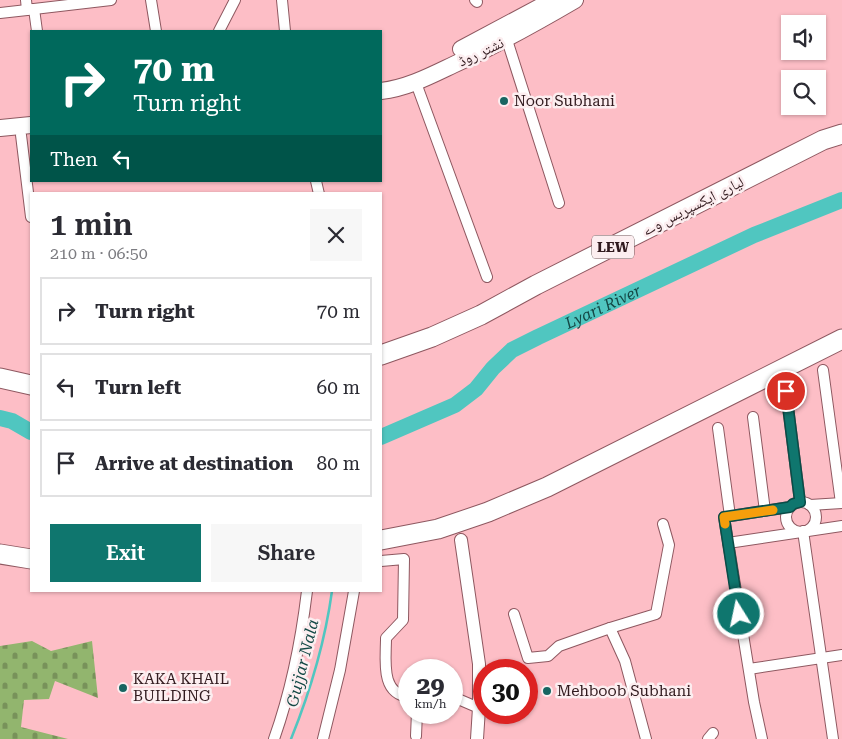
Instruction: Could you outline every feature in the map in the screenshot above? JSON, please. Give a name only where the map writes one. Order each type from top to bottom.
[{"type":"highway","name":"لیاری ایکسپریس وے","points":[[382,355],[432,337],[481,314],[822,140],[842,134]]},
{"type":"highway","points":[[382,540],[438,529],[488,512],[539,490],[842,340]]},
{"type":"highway","points":[[0,378],[30,385]]},
{"type":"highway","points":[[0,554],[30,559]]},
{"type":"main road","name":"نشتر روڈ","points":[[382,82],[400,80],[476,42],[553,0]]},
{"type":"main road","name":"نشتر روڈ","points":[[382,91],[395,90],[416,83],[507,40],[575,0]]},
{"type":"main road","points":[[0,128],[28,131]]},
{"type":"main road","points":[[0,138],[28,131]]},
{"type":"street","points":[[0,13],[29,6],[112,0]]},
{"type":"street","points":[[151,0],[156,30]]},
{"type":"street","points":[[220,30],[235,0]]},
{"type":"street","points":[[282,0],[285,30]]},
{"type":"street","points":[[29,6],[37,30]]},
{"type":"street","points":[[507,40],[559,202]]},
{"type":"street","points":[[416,83],[487,277]]},
{"type":"street","points":[[28,131],[30,192]]},
{"type":"street","points":[[762,739],[724,517],[790,507],[793,504],[842,503],[823,370]]},
{"type":"street","points":[[786,391],[805,504],[816,514],[815,522],[808,530],[803,532],[792,529],[786,517],[790,507]]},
{"type":"street","points":[[754,417],[764,511]]},
{"type":"street","points":[[718,428],[730,516]]},
{"type":"street","points":[[514,614],[528,658],[548,656],[559,646],[656,614],[669,545],[663,524]]},
{"type":"street","points":[[728,542],[842,526]]},
{"type":"street","points":[[803,532],[833,739]]},
{"type":"street","points":[[461,540],[478,659]]},
{"type":"street","points":[[382,561],[404,559],[403,620],[386,638],[385,672],[392,690],[398,695]]},
{"type":"street","points":[[274,739],[296,661],[307,592]]},
{"type":"street","points":[[322,739],[340,670],[354,592]]},
{"type":"street","points":[[610,628],[625,661],[646,739]]},
{"type":"street","points":[[749,668],[842,655]]},
{"type":"street","points":[[416,724],[416,736]]},
{"type":"street","points":[[477,739],[478,724]]},
{"type":"green space","points":[[32,641],[51,651],[92,641],[98,698],[55,681],[49,699],[24,700],[21,727],[68,739],[0,739],[0,646]]},
{"type":"waterway","name":"Lyari River","points":[[382,437],[455,405],[476,389],[493,368],[512,350],[754,235],[842,200]]},
{"type":"waterway","name":"Lyari River","points":[[0,418],[12,421],[30,431]]},
{"type":"waterway","name":"Gujjar Nala","points":[[291,739],[316,666],[332,592]]},
{"type":"slow traffic","points":[[725,524],[724,517],[773,510]]},
{"type":"place","name":"Noor Subhani","points":[[504,101]]},
{"type":"place","name":"KAKA KHAIL BUILDING","points":[[123,688]]},
{"type":"place","name":"Mehboob Subhani","points":[[547,691]]},
{"type":"route","points":[[739,614],[724,517],[790,507],[800,502],[786,391]]}]
